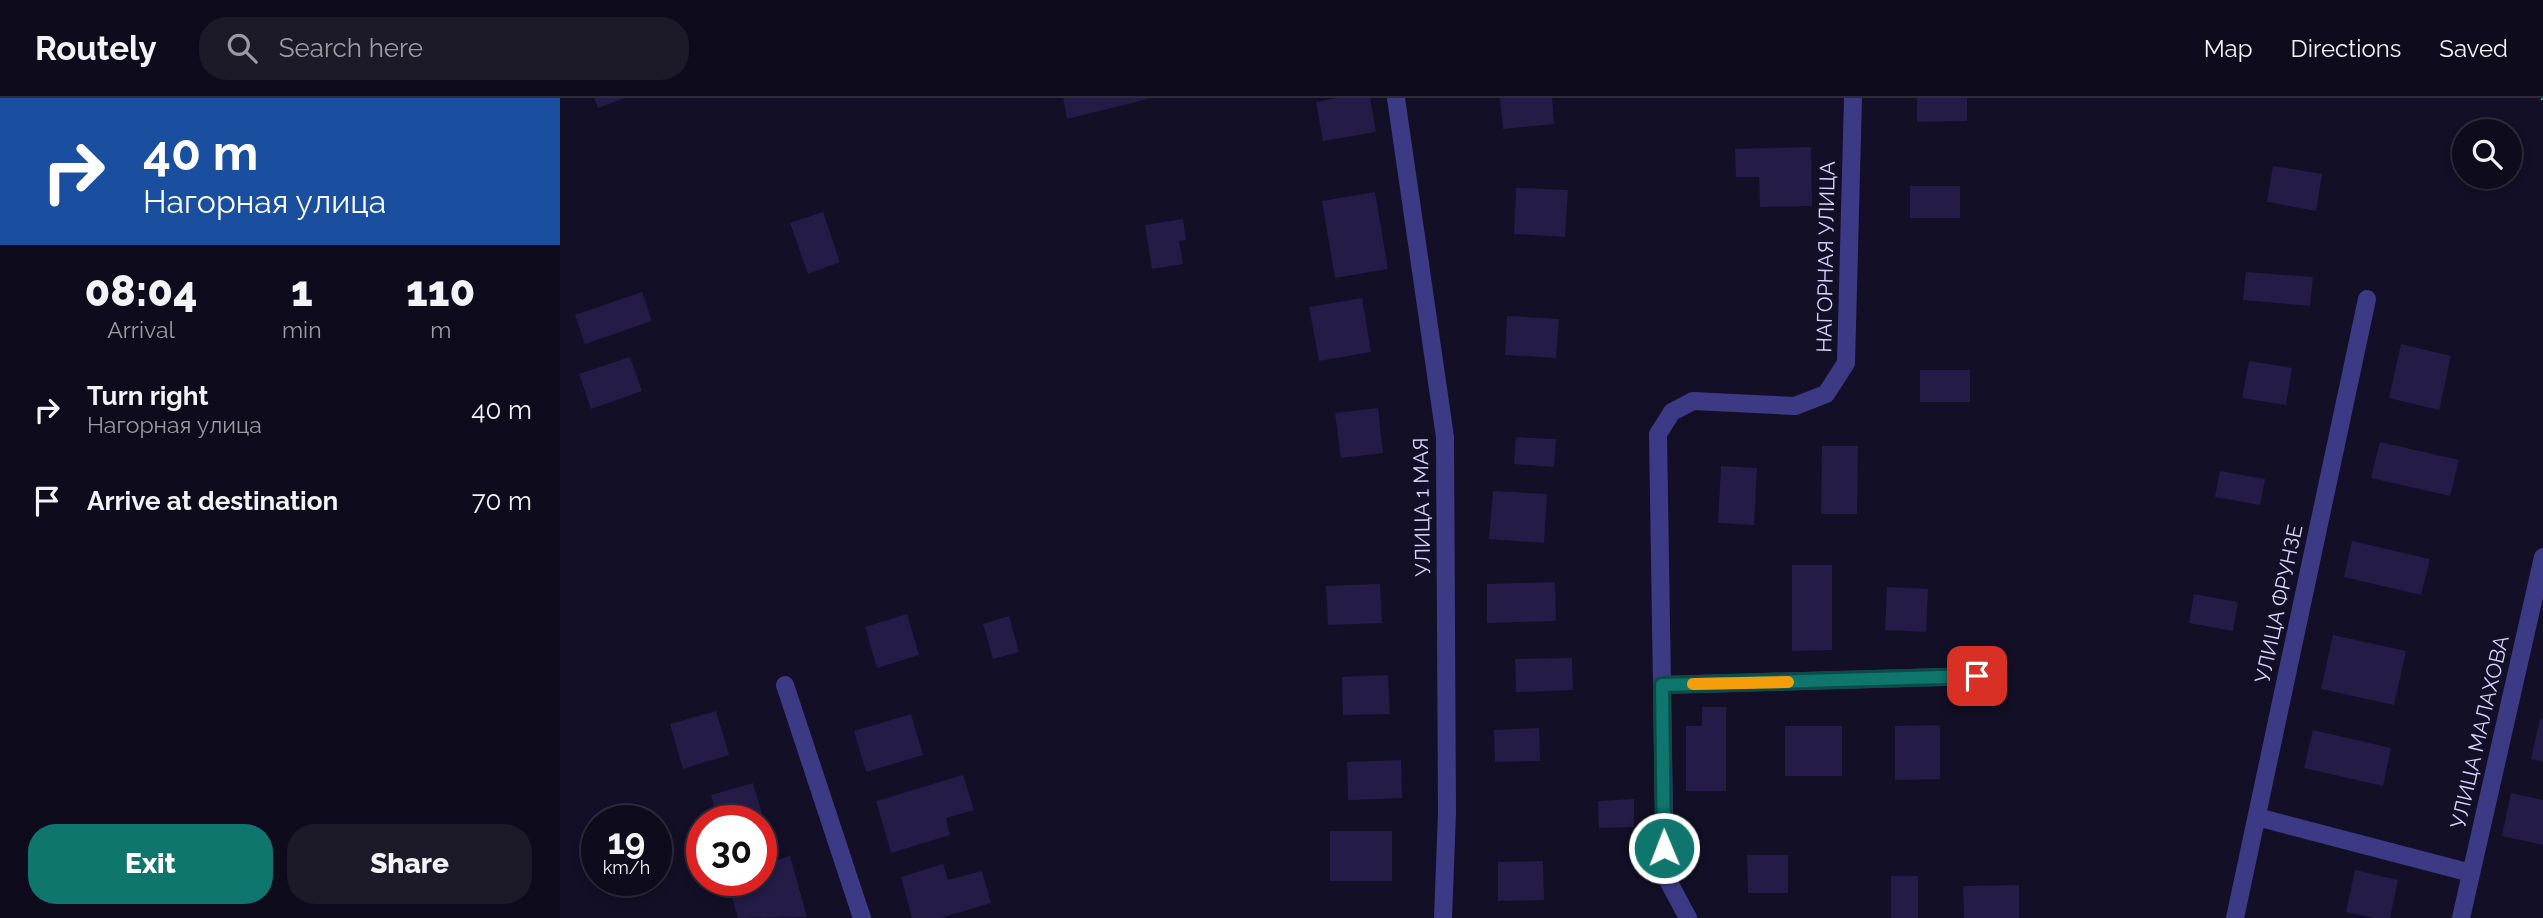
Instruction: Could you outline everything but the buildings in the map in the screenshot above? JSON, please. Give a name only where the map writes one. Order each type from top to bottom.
[{"type":"street","name":"УЛИЦА 1 МАЯ","points":[[1396,98],[1445,437],[1447,813],[1443,918]]},
{"type":"street","name":"НАГОРНАЯ УЛИЦА","points":[[1688,918],[1665,875],[1658,434],[1672,412],[1693,401],[1795,406],[1826,394],[1846,363],[1853,98]]},
{"type":"street","name":"УЛИЦА ФРУНЗЕ","points":[[2235,918],[2367,299]]},
{"type":"street","name":"УЛИЦА МАЛАХОВА","points":[[2461,918],[2543,557]]},
{"type":"street","points":[[1662,685],[1977,676]]},
{"type":"street","points":[[785,685],[862,918]]},
{"type":"street","points":[[2257,817],[2471,873]]},
{"type":"slow traffic","points":[[1693,684],[1788,682]]},
{"type":"route","points":[[1664,848],[1662,685],[1977,676]]}]
